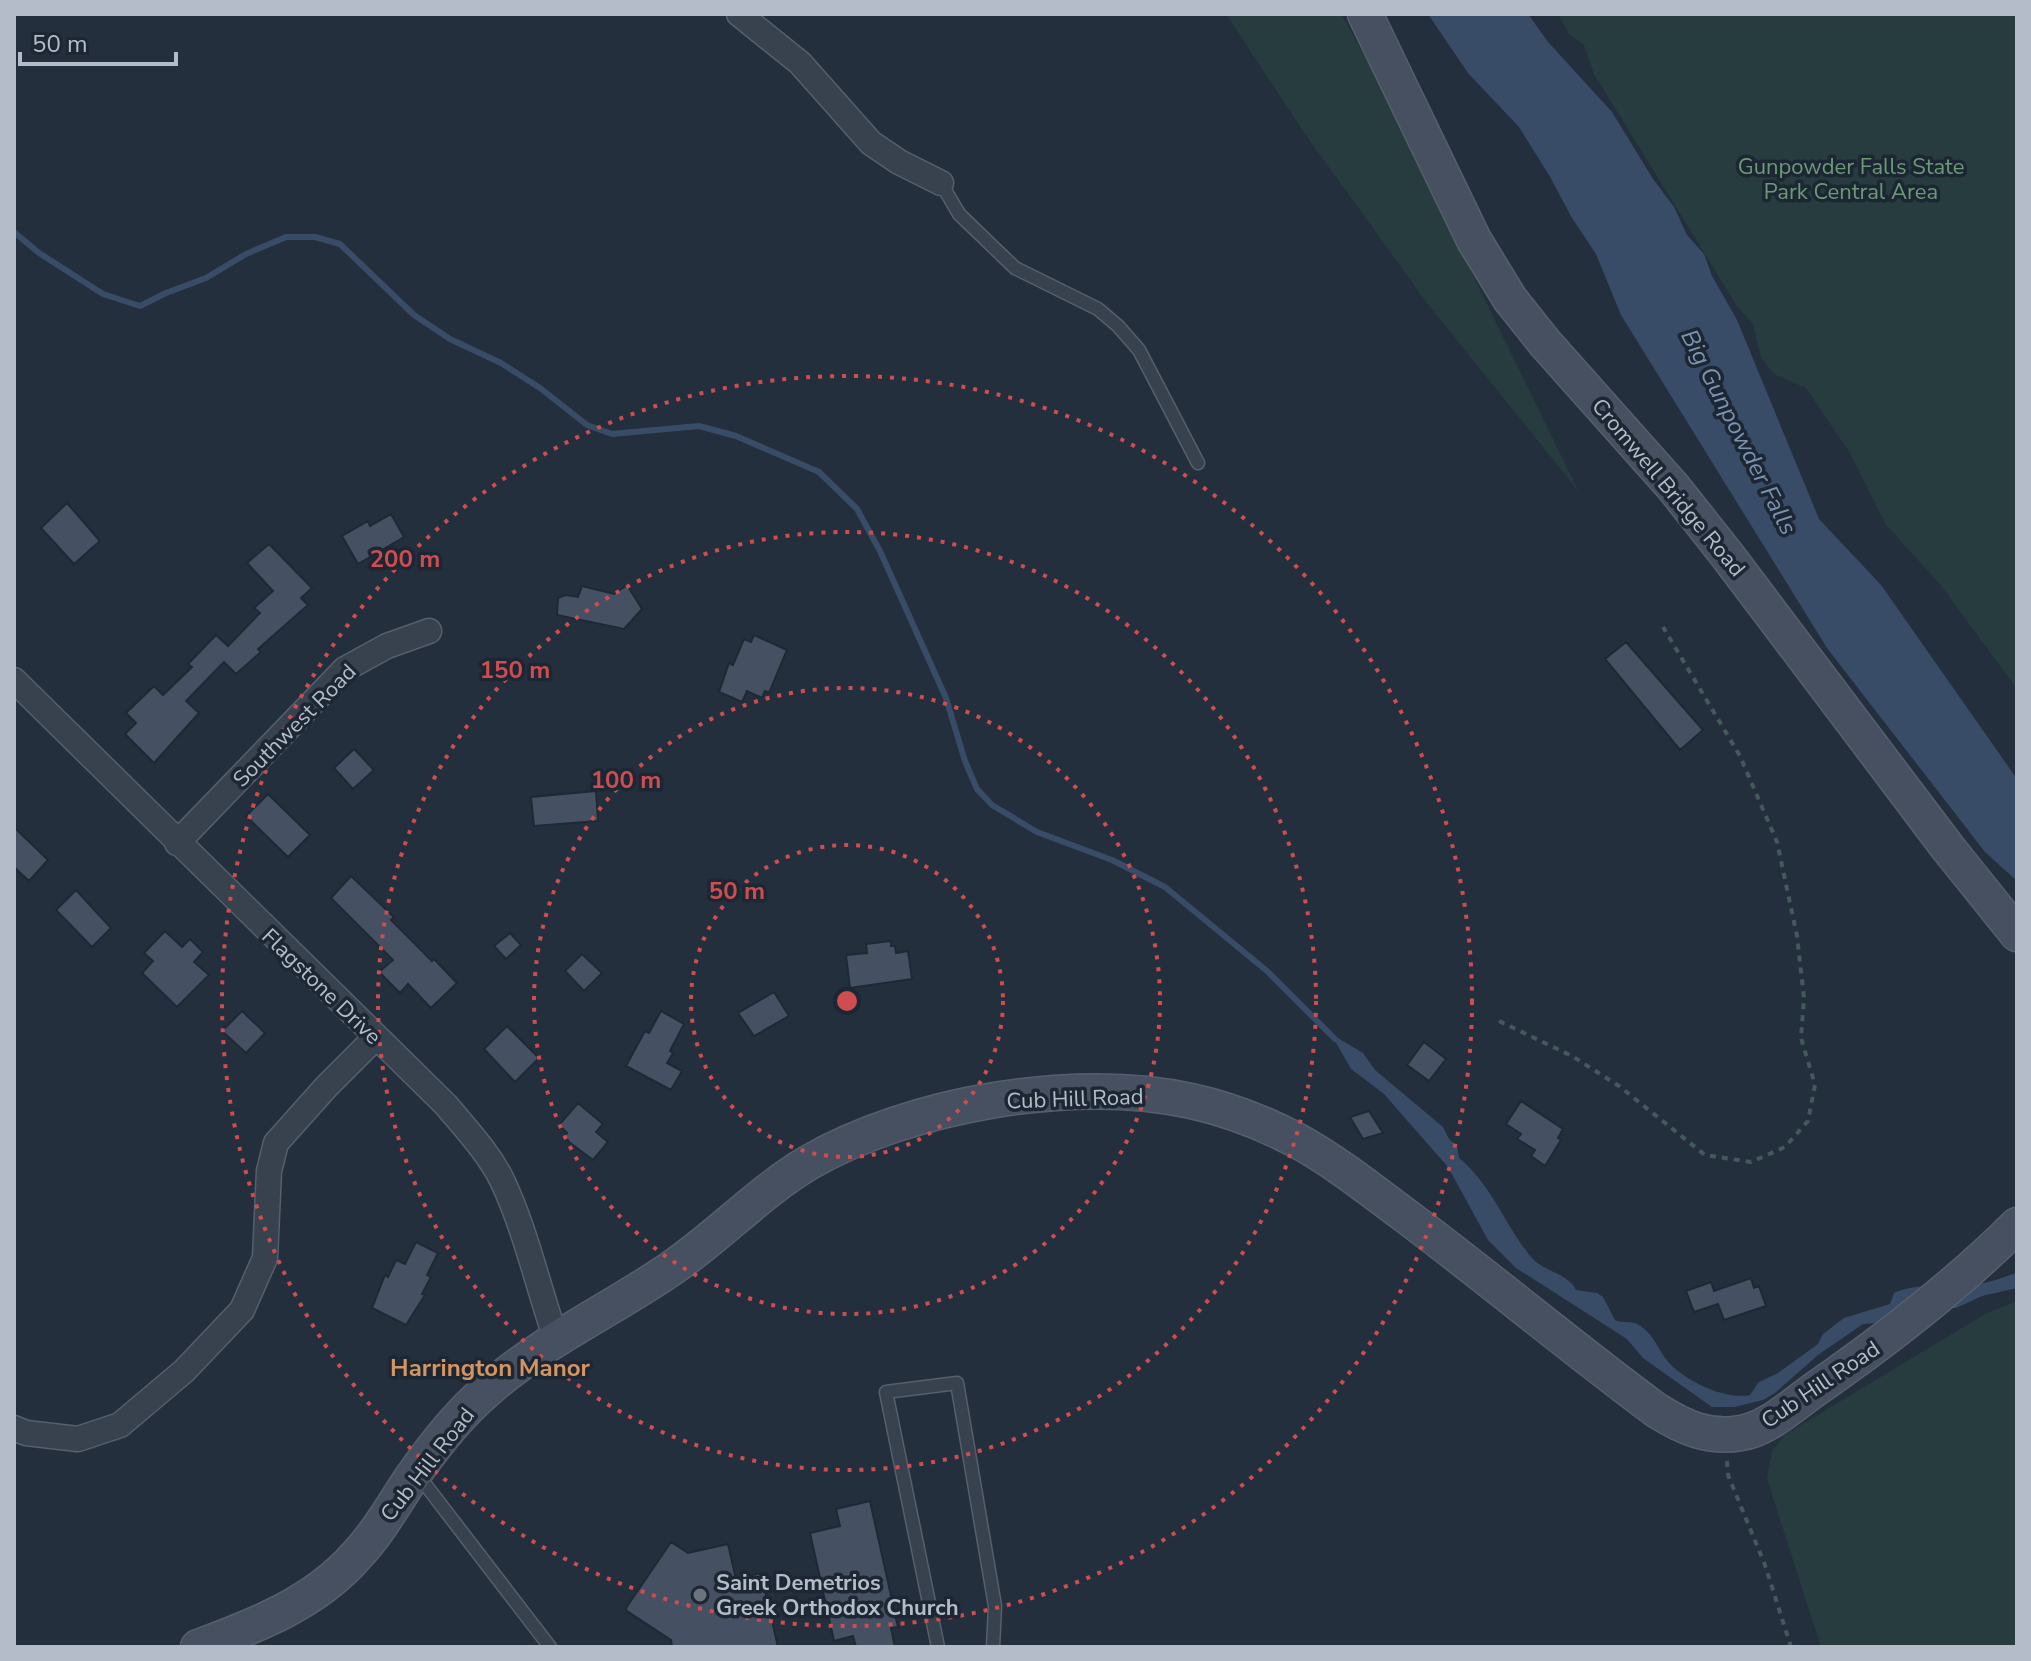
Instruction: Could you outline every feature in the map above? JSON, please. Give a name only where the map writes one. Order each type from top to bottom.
[{"type":"street","points":[[739,14],[800,63],[871,143],[899,162],[941,183]]},
{"type":"street","name":"Cromwell Bridge Road","points":[[1365,14],[1474,240],[1510,299],[1692,510],[1948,848],[2017,934]]},
{"type":"street","name":"Southwest Road","points":[[177,843],[345,669],[387,646],[429,631]]},
{"type":"street","name":"Flagstone Drive","points":[[14,680],[446,1105],[482,1148],[501,1179],[522,1228],[556,1339]]},
{"type":"street","points":[[14,1428],[26,1433],[78,1439],[120,1425],[184,1371],[242,1310],[265,1258],[269,1171],[276,1143],[375,1038]]},
{"type":"street","name":"Cub Hill Road","points":[[198,1647],[295,1606],[338,1574],[365,1545],[456,1421],[483,1393],[556,1339],[679,1263],[777,1183],[803,1166],[837,1147],[907,1119],[1003,1100],[1078,1093],[1152,1094],[1224,1109],[1261,1123],[1324,1156],[1656,1410],[1703,1432],[1746,1433],[1786,1410],[1873,1349],[1939,1296],[2017,1225]]},
{"type":"lane","points":[[941,183],[959,214],[1015,268],[1098,309],[1118,326],[1139,350],[1198,463]]},
{"type":"lane","points":[[938,1647],[886,1392],[957,1383],[995,1606],[993,1647]]},
{"type":"lane","points":[[416,1472],[550,1647]]},
{"type":"path","points":[[1499,1021],[1572,1056],[1607,1078],[1705,1155],[1751,1162],[1785,1147],[1808,1121],[1815,1085],[1801,1038],[1804,998],[1797,936],[1777,842],[1740,756],[1663,627]]},
{"type":"path","points":[[1703,1432],[1728,1475],[1765,1565],[1791,1647]]},
{"type":"green space","points":[[1226,14],[1341,14],[1372,69],[1579,492],[1427,303],[1305,134]]},
{"type":"green space","name":"Gunpowder Falls State Park Central Area","points":[[1558,14],[2017,14],[2017,689],[1939,583],[1886,525],[1850,453],[1806,388],[1774,374],[1761,358],[1753,324],[1737,306],[1594,74],[1584,45],[1569,34]]},
{"type":"green space","points":[[2017,1301],[2017,1647],[1821,1647],[1767,1479],[1772,1451],[1786,1434],[1985,1314]]},
{"type":"water","name":"Big Gunpowder Falls","points":[[1428,14],[1528,14],[1548,42],[1612,112],[1674,207],[1687,235],[1704,254],[1712,276],[1737,320],[1819,519],[1881,585],[2017,779],[2017,881],[1985,852],[1827,648],[1621,315],[1596,254],[1519,127],[1468,73]]},
{"type":"water","points":[[1331,1034],[1363,1053],[1375,1070],[1443,1127],[1457,1146],[1459,1158],[1481,1181],[1532,1258],[1567,1280],[1576,1290],[1603,1297],[1615,1320],[1639,1325],[1649,1333],[1670,1364],[1707,1388],[1729,1395],[1750,1395],[1759,1382],[1778,1373],[1818,1344],[1823,1334],[1844,1318],[1890,1304],[1894,1293],[1924,1286],[1981,1283],[2017,1273],[2017,1288],[1982,1296],[1956,1308],[1899,1308],[1875,1323],[1863,1324],[1818,1355],[1763,1400],[1734,1407],[1712,1407],[1643,1358],[1627,1339],[1516,1268],[1488,1240],[1448,1167],[1384,1094],[1351,1069]]},
{"type":"building","points":[[67,503],[100,541],[74,564],[41,528]]},
{"type":"building","points":[[391,514],[404,537],[358,564],[342,536],[368,521],[370,526]]},
{"type":"building","points":[[269,544],[312,588],[301,598],[308,605],[258,649],[261,652],[236,674],[224,662],[186,701],[199,713],[154,763],[125,734],[136,723],[126,713],[154,686],[163,695],[192,667],[188,664],[216,635],[228,646],[260,613],[254,608],[273,591],[247,563]]},
{"type":"building","points":[[627,585],[642,609],[624,629],[557,615],[558,598],[566,595],[578,597],[582,586],[614,594]]},
{"type":"building","points":[[754,635],[787,650],[769,693],[765,691],[762,698],[747,691],[742,702],[719,692],[729,663],[733,665],[744,639],[751,642]]},
{"type":"building","points":[[1626,642],[1703,730],[1680,750],[1605,659]]},
{"type":"building","points":[[354,749],[374,770],[353,789],[334,768]]},
{"type":"building","points":[[596,791],[598,821],[534,826],[531,797]]},
{"type":"building","points":[[268,794],[310,835],[288,857],[246,816]]},
{"type":"building","points":[[14,827],[48,860],[29,881],[14,867]]},
{"type":"building","points":[[351,876],[394,917],[391,920],[457,983],[431,1008],[408,984],[400,993],[379,972],[393,960],[331,898]]},
{"type":"building","points":[[76,890],[111,928],[92,947],[56,910]]},
{"type":"building","points":[[165,931],[182,947],[190,939],[203,952],[194,962],[209,975],[177,1007],[142,973],[153,961],[144,953]]},
{"type":"building","points":[[510,933],[521,945],[506,959],[494,946]]},
{"type":"building","points":[[891,941],[896,953],[908,951],[912,979],[850,988],[846,955],[867,953],[866,944]]},
{"type":"building","points":[[582,954],[602,973],[584,991],[565,971]]},
{"type":"building","points":[[774,992],[789,1016],[754,1036],[738,1013]]},
{"type":"building","points":[[242,1011],[265,1033],[246,1053],[222,1031]]},
{"type":"building","points":[[661,1011],[684,1024],[667,1063],[682,1071],[671,1090],[626,1066],[645,1031],[649,1033]]},
{"type":"building","points":[[507,1026],[539,1058],[515,1082],[484,1049]]},
{"type":"building","points":[[1424,1042],[1446,1059],[1429,1081],[1407,1065]]},
{"type":"building","points":[[1521,1101],[1563,1129],[1558,1138],[1561,1140],[1545,1166],[1531,1156],[1535,1150],[1517,1139],[1521,1134],[1506,1124]]},
{"type":"building","points":[[578,1103],[603,1124],[596,1132],[608,1142],[593,1160],[569,1142],[565,1136],[567,1133],[559,1125]]},
{"type":"building","points":[[1369,1111],[1383,1133],[1363,1139],[1350,1117]]},
{"type":"building","points":[[416,1242],[438,1253],[427,1275],[431,1277],[422,1294],[425,1295],[406,1325],[372,1308],[385,1275],[388,1277],[396,1260],[405,1264]]},
{"type":"building","points":[[1751,1278],[1754,1288],[1759,1286],[1766,1306],[1724,1320],[1718,1304],[1694,1312],[1686,1291],[1711,1282],[1714,1291]]},
{"type":"building","points":[[870,1501],[898,1627],[891,1628],[895,1647],[856,1647],[853,1636],[834,1641],[810,1533],[840,1526],[836,1509]]},
{"type":"building","points":[[671,1542],[688,1553],[728,1544],[736,1579],[761,1573],[778,1647],[672,1647],[671,1640],[627,1611],[626,1608]]},
{"type":"waterway","points":[[14,232],[39,253],[103,294],[140,306],[206,278],[246,254],[286,237],[315,237],[340,244],[414,315],[450,339],[501,363],[540,388],[587,425],[612,434],[699,426],[736,436],[819,472],[857,509],[880,551],[946,698],[977,789],[992,805],[1037,832],[1112,860],[1165,887],[1267,971],[1335,1039]]},
{"type":"place","name":"Saint Demetrios Greek Orthodox Church","points":[[700,1595]]},
{"type":"district","name":"Harrington Manor","points":[[490,1368]]}]
